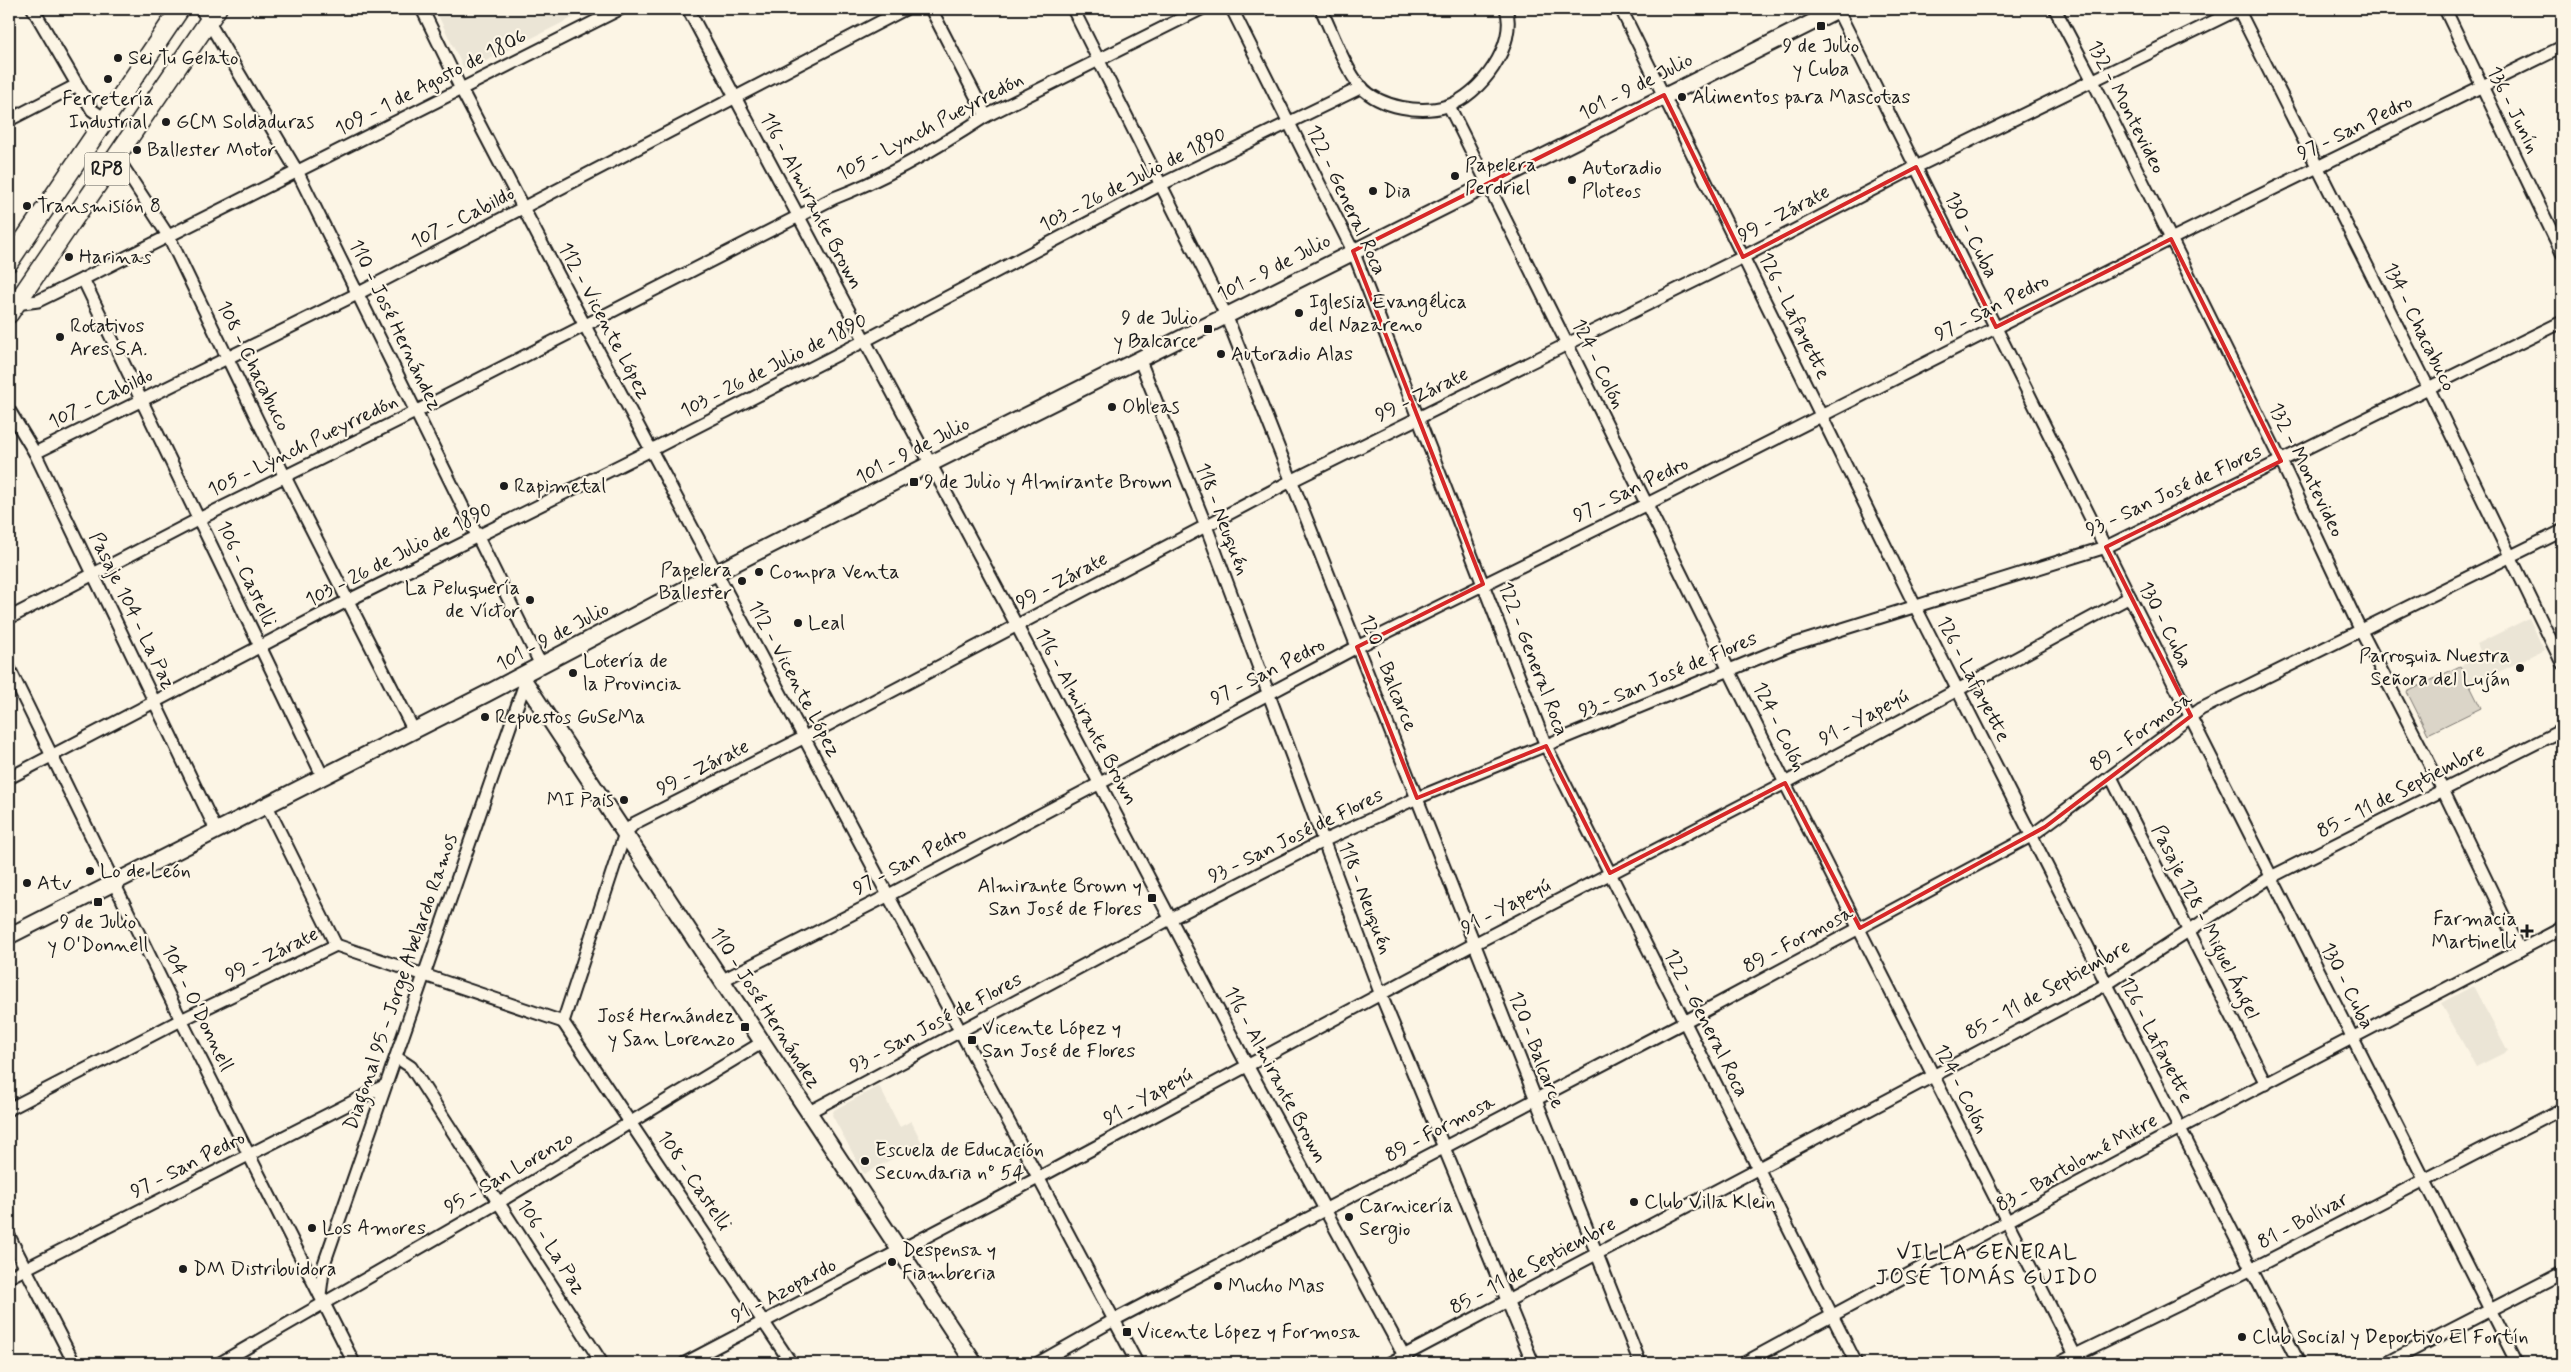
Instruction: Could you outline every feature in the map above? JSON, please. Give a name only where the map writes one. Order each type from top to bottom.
[{"type":"main road","name":"RP8","points":[[12,252],[180,9]]},
{"type":"main road","name":"RP8","points":[[12,309],[116,156],[209,12]]},
{"type":"street","points":[[33,9],[97,115],[105,119]]},
{"type":"street","name":"112 - Vicente López","points":[[422,9],[461,89],[584,324],[1137,1363]]},
{"type":"street","name":"109 - 1 de Agosto de 1806","points":[[12,309],[38,301],[169,237],[620,9]]},
{"type":"street","name":"116 - Almirante Brown","points":[[688,9],[1172,918],[1247,1065],[1406,1359]]},
{"type":"street","name":"107 - Cabildo","points":[[35,453],[357,294],[734,96],[905,9]]},
{"type":"street","points":[[931,9],[986,116]]},
{"type":"street","name":"120 - Balcarce","points":[[1073,9],[1226,315],[1640,1363]]},
{"type":"street","name":"105 - Lynch Pueyrredón","points":[[9,618],[199,519],[415,412],[584,324],[864,186],[954,138],[986,116],[1201,9]]},
{"type":"street","name":"122 - General Roca","points":[[1232,9],[1353,251],[1546,746],[1856,1363]]},
{"type":"street","points":[[1321,9],[1362,87],[1377,98],[1401,107],[1434,109],[1449,106],[1473,90],[1496,65],[1505,42],[1510,10]]},
{"type":"street","name":"126 - Lafayette","points":[[1621,9],[1915,606],[2299,1363]]},
{"type":"street","name":"101 - 9 de Julio","points":[[9,936],[414,731],[523,680],[541,665],[717,573],[1139,358],[1489,185],[1664,95],[1838,9]]},
{"type":"street","name":"130 - Cuba","points":[[1838,9],[2130,597],[2517,1363]]},
{"type":"street","name":"132 - Montevideo","points":[[2055,9],[2172,239],[2281,461],[2361,631],[2443,790],[2520,950]]},
{"type":"street","name":"99 - Zárate","points":[[625,833],[635,823],[803,738],[1291,481],[1743,257],[1916,167],[2238,9]]},
{"type":"street","name":"134 - Chacabuco","points":[[2238,9],[2429,389],[2562,663]]},
{"type":"street","name":"136 - Junín","points":[[2445,9],[2481,88],[2562,253]]},
{"type":"street","name":"110 - José Hernández","points":[[209,12],[297,171],[541,665]]},
{"type":"street","name":"97 - San Pedro","points":[[723,980],[887,896],[1357,647],[1647,504],[2318,166],[2562,47]]},
{"type":"street","points":[[9,120],[78,85]]},
{"type":"street","name":"103 - 26 de Julio de 1890","points":[[9,778],[347,601],[651,450],[1160,186],[1362,87]]},
{"type":"street","name":"124 - Colón","points":[[1449,106],[1785,783],[2077,1359]]},
{"type":"street","name":"108 - Chacabuco","points":[[116,156],[122,162],[169,237],[347,601],[414,731]]},
{"type":"street","name":"106 - Castelli","points":[[83,279],[323,777]]},
{"type":"street","name":"93 - San José de Flores","points":[[809,1112],[1172,918],[1323,841],[1418,798],[1806,640],[2106,547],[2562,322]]},
{"type":"street","name":"118 - Neuquén","points":[[1139,358],[1206,526],[1267,694],[1382,995],[1533,1363]]},
{"type":"street","name":"Pasaje 104 - La Paz","points":[[9,410],[35,453],[95,574],[216,832]]},
{"type":"street","name":"89 - Formosa","points":[[1038,1363],[1114,1320],[1684,1022],[2032,836],[2190,716],[2562,531]]},
{"type":"street","name":"91 - Yapeyú","points":[[899,1250],[1382,995],[1474,944],[1785,783],[2130,597]]},
{"type":"street","name":"104 - O'Donnell","points":[[9,668],[181,1020],[354,1363]]},
{"type":"street","name":"110 - José Hernández","points":[[523,680],[723,980],[974,1363]]},
{"type":"street","name":"Diagonal 95 - Jorge Abelardo Ramos","points":[[322,1299],[324,1264],[523,680]]},
{"type":"street","name":"85 - 11 de Septiembre","points":[[1390,1363],[1406,1359],[1597,1253],[2107,984],[2188,928],[2271,877],[2562,730]]},
{"type":"street","name":"Pasaje 128 - Miguel Ángel","points":[[2111,777],[2266,1084]]},
{"type":"street","points":[[267,806],[336,945]]},
{"type":"street","points":[[563,1022],[625,833]]},
{"type":"street","name":"83 - Bartolomé Mitre","points":[[1744,1363],[2180,1128],[2562,928]]},
{"type":"street","name":"99 - Zárate","points":[[9,1109],[181,1020],[336,945],[563,1022]]},
{"type":"street","name":"108 - Castelli","points":[[563,1022],[791,1363]]},
{"type":"street","name":"95 - San Lorenzo","points":[[220,1363],[322,1299],[499,1202],[763,1042]]},
{"type":"street","name":"106 - La Paz","points":[[396,1057],[411,1067],[602,1363]]},
{"type":"street","name":"97 - San Pedro","points":[[9,1277],[384,1086]]},
{"type":"street","name":"81 - Bolívar","points":[[2059,1363],[2077,1359],[2562,1109]]},
{"type":"street","points":[[9,1236],[74,1363]]},
{"type":"street","name":"91 - Azopardo","points":[[685,1363],[765,1323],[899,1250]]},
{"type":"street","points":[[2387,1363],[2562,1273]]},
{"type":"highlighted area","points":[[1664,95],[1743,257],[1916,167],[1996,327],[2171,239],[2281,461],[2106,547],[2191,716],[2045,827],[1860,928],[1785,783],[1610,873],[1546,746],[1417,798],[1357,647],[1483,584],[1353,251]]},
{"type":"shaded area","points":[[435,9],[590,9],[470,69],[463,67]]},
{"type":"shaded area","points":[[2529,618],[2544,650],[2470,686],[2460,666],[2482,655],[2477,644]]},
{"type":"shaded area","points":[[2460,666],[2481,708],[2428,734],[2407,692]]},
{"type":"shaded area","points":[[2473,986],[2508,1051],[2476,1067],[2441,1003]]},
{"type":"shaded area","points":[[879,1086],[900,1127],[911,1121],[922,1143],[864,1174],[832,1115],[834,1110]]},
{"type":"place","name":"9 de Julio y Cuba","points":[[1821,26]]},
{"type":"place","name":"Sei Tu Gelato","points":[[118,58]]},
{"type":"place","name":"Ferretería Industrial","points":[[108,79]]},
{"type":"place","name":"Alimentos para Mascotas","points":[[1682,97]]},
{"type":"place","name":"GCM Soldaduras","points":[[166,122]]},
{"type":"place","name":"Ballester Motor","points":[[137,150]]},
{"type":"place","name":"Papelera Perdriel","points":[[1455,176]]},
{"type":"place","name":"Autoradio Ploteos","points":[[1572,180]]},
{"type":"place","name":"Dia","points":[[1373,191]]},
{"type":"place","name":"Transmisión 8","points":[[27,206]]},
{"type":"place","name":"Harinas","points":[[69,257]]},
{"type":"place","name":"Iglesia Evangélica del Nazareno","points":[[1299,313]]},
{"type":"place","name":"9 de Julio y Balcarce","points":[[1208,329]]},
{"type":"place","name":"Rotativos Ares S.A.","points":[[60,337]]},
{"type":"place","name":"Autoradio Alas","points":[[1221,354]]},
{"type":"place","name":"Obleas","points":[[1112,407]]},
{"type":"place","name":"9 de Julio y Almirante Brown","points":[[914,482]]},
{"type":"place","name":"Rapimetal","points":[[504,486]]},
{"type":"place","name":"Compra Venta","points":[[759,572]]},
{"type":"place","name":"Papelera Ballester","points":[[742,581]]},
{"type":"place","name":"La Peluquería de Víctor","points":[[530,600]]},
{"type":"place","name":"Leal","points":[[798,623]]},
{"type":"place","name":"Parroquia Nuestra Señora del Luján","points":[[2520,668]]},
{"type":"place","name":"Lotería de la Provincia","points":[[573,673]]},
{"type":"place","name":"Repuestos GuSeMa","points":[[485,717]]},
{"type":"place","name":"MI Pais","points":[[624,800]]},
{"type":"place","name":"Lo de León","points":[[90,871]]},
{"type":"place","name":"Atv","points":[[27,883]]},
{"type":"place","name":"Almirante Brown y San José de Flores","points":[[1152,898]]},
{"type":"place","name":"9 de Julio y O'Donnell","points":[[98,902]]},
{"type":"place","name":"Farmacia Martinelli","points":[[2527,931]]},
{"type":"place","name":"José Hernández y San Lorenzo","points":[[745,1027]]},
{"type":"place","name":"Vicente López y San José de Flores","points":[[972,1040]]},
{"type":"place","name":"Escuela de Educación Secundaria nº 54","points":[[865,1161]]},
{"type":"place","name":"Club Villa Klein","points":[[1634,1202]]},
{"type":"place","name":"Carnicería Sergio","points":[[1349,1217]]},
{"type":"place","name":"Los Amores","points":[[312,1228]]},
{"type":"place","name":"Despensa y Fiambreria","points":[[892,1262]]},
{"type":"place","name":"DM Distribuidora","points":[[183,1269]]},
{"type":"place","name":"Mucho Mas","points":[[1218,1286]]},
{"type":"place","name":"Vicente López y Formosa","points":[[1127,1332]]},
{"type":"place","name":"Club Social y Deportivo El Fortín","points":[[2242,1337]]},
{"type":"district","name":"VILLA GENERAL JOSÉ TOMÁS GUIDO","points":[[1987,1266]]}]
